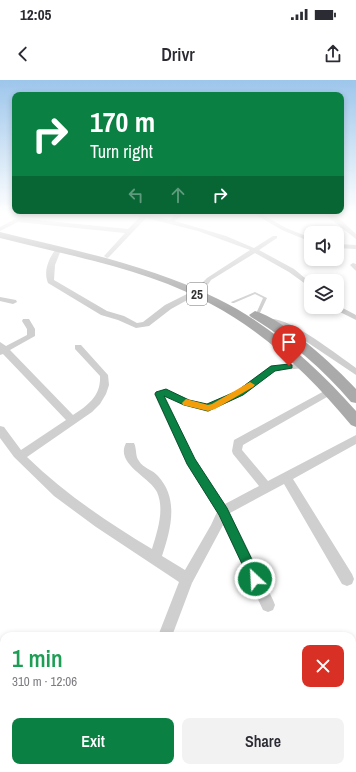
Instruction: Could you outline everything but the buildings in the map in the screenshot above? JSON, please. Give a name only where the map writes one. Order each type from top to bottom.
[{"type":"main road","name":"25","points":[[38,244],[135,271],[234,302],[294,340],[325,365],[356,398]]},
{"type":"main road","name":"25","points":[[51,244],[107,256],[143,266],[199,290],[261,330],[304,365],[331,391],[356,421]]},
{"type":"street","points":[[107,256],[119,244]]},
{"type":"street","points":[[239,244],[298,275],[304,280]]},
{"type":"street","points":[[58,250],[52,259],[50,278],[52,281],[104,313],[121,318],[136,326],[146,324],[168,307],[199,290],[209,279],[262,244]]},
{"type":"street","points":[[344,246],[356,247]]},
{"type":"street","points":[[0,299],[13,302]]},
{"type":"street","points":[[344,311],[356,318]]},
{"type":"street","points":[[260,318],[274,321],[295,330],[356,372]]},
{"type":"street","points":[[26,321],[31,329],[31,336],[2,349],[73,420]]},
{"type":"street","points":[[20,456],[98,402],[104,391],[104,375],[78,347]]},
{"type":"street","points":[[268,606],[223,511],[191,462],[159,394],[166,392],[187,403],[208,408],[240,393],[273,368],[304,365]]},
{"type":"street","points":[[267,488],[237,451],[238,443],[331,391]]},
{"type":"street","points":[[0,430],[20,456],[70,502],[122,538],[186,579]]},
{"type":"street","points":[[166,632],[186,579],[216,528],[223,511],[356,439]]},
{"type":"street","points":[[130,446],[130,459],[138,468],[156,480],[166,498],[167,520],[155,558]]},
{"type":"street","points":[[286,477],[347,579]]},
{"type":"lane","points":[[234,302],[255,293],[263,296],[266,298],[260,318]]},
{"type":"slow traffic","points":[[186,403],[208,408],[240,393],[250,385]]},
{"type":"route","points":[[255,579],[223,511],[191,462],[159,394],[166,392],[187,403],[208,408],[240,393],[273,368],[289,366]]}]
